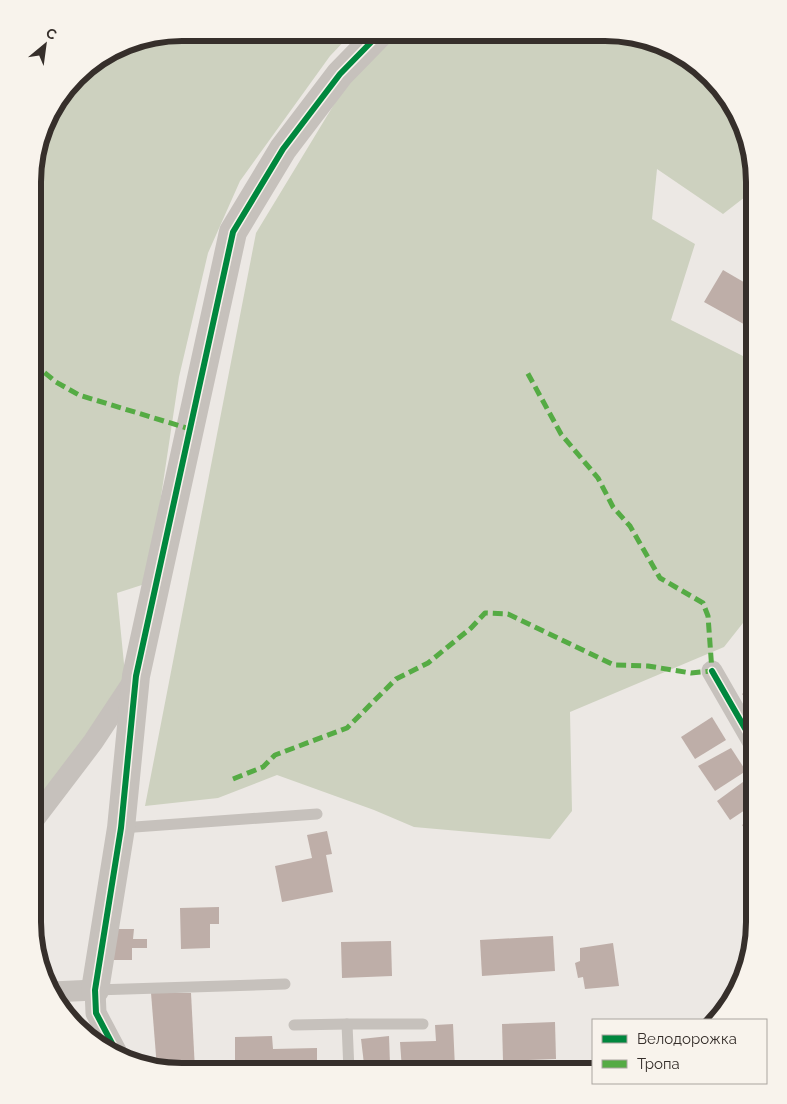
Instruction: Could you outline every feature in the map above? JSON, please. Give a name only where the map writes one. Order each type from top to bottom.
[{"type":"street","points":[[92,1011],[121,828],[136,676],[233,232],[283,149],[340,74],[372,42]]},
{"type":"street","points":[[712,671],[745,729]]},
{"type":"street","points":[[41,810],[93,742],[136,676]]},
{"type":"street","points":[[64,998],[92,1011],[112,1043]]},
{"type":"lane","points":[[121,828],[317,814]]},
{"type":"lane","points":[[92,1011],[285,984]]},
{"type":"lane","points":[[347,1024],[348,1063]]},
{"type":"lane","points":[[294,1025],[423,1024]]},
{"type":"green space","points":[[605,41],[641,46],[659,52],[691,70],[717,96],[735,128],[745,164],[746,196],[723,214],[657,169],[652,219],[695,244],[671,320],[746,356],[745,620],[724,647],[570,712],[572,811],[550,839],[414,827],[374,810],[277,775],[218,798],[145,806],[256,233],[347,83],[388,42]]},
{"type":"green space","points":[[173,42],[344,42],[330,56],[240,181],[208,253],[179,377],[148,583],[117,593],[125,674],[96,738],[41,797],[41,182],[42,164],[52,128],[70,96],[89,76],[112,60],[137,49]]},
{"type":"building","points":[[723,270],[746,283],[746,325],[704,302]]},
{"type":"building","points":[[712,717],[726,740],[695,759],[681,737]]},
{"type":"building","points":[[731,748],[745,772],[715,791],[698,766]]},
{"type":"building","points":[[745,780],[745,810],[730,820],[717,801]]},
{"type":"building","points":[[327,831],[332,854],[326,855],[333,892],[282,902],[275,866],[312,858],[307,835]]},
{"type":"building","points":[[219,907],[219,924],[210,924],[210,948],[181,949],[180,908]]},
{"type":"building","points":[[112,929],[134,929],[133,939],[147,939],[147,948],[132,948],[132,960],[112,960]]},
{"type":"building","points":[[553,936],[555,971],[482,976],[480,940]]},
{"type":"building","points":[[391,941],[392,976],[342,978],[341,942]]},
{"type":"building","points":[[613,943],[619,986],[585,989],[583,977],[578,978],[575,963],[580,961],[580,948]]},
{"type":"building","points":[[151,993],[191,993],[195,1063],[156,1060]]},
{"type":"building","points":[[555,1022],[556,1059],[503,1061],[502,1024]]},
{"type":"building","points":[[453,1024],[455,1063],[402,1063],[400,1042],[436,1041],[435,1025]]},
{"type":"building","points":[[272,1036],[273,1049],[317,1048],[317,1063],[235,1063],[235,1037]]},
{"type":"building","points":[[389,1036],[390,1063],[364,1063],[361,1039]]},
{"type":"marked path","points":[[41,370],[56,382],[79,395],[190,429]]},
{"type":"marked path","points":[[233,779],[263,767],[275,755],[347,728],[396,679],[428,663],[471,628],[485,613],[508,614],[614,665],[648,666],[691,673],[712,671],[708,616],[703,603],[660,578],[630,526],[613,507],[598,478],[561,434],[527,372]]},
{"type":"cycle path","points":[[112,1044],[96,1013],[95,990],[121,828],[136,676],[233,232],[283,149],[340,74],[372,42]]},
{"type":"cycle path","points":[[712,671],[745,729]]}]
